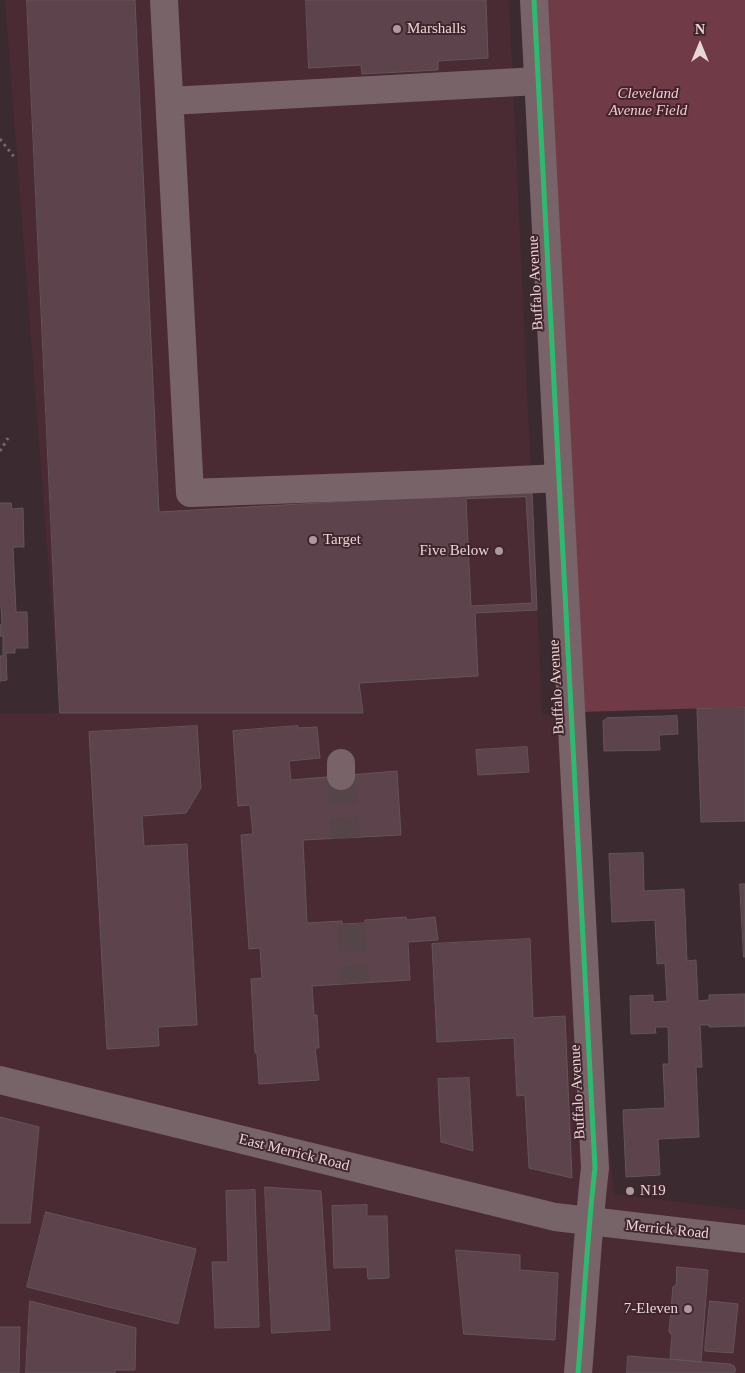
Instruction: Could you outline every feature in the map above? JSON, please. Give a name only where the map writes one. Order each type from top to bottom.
[{"type":"main road","name":"East Merrick Road","points":[[0,1080],[513,1207],[555,1217],[588,1221]]},
{"type":"main road","name":"Merrick Road","points":[[588,1221],[745,1238]]},
{"type":"street","points":[[164,0],[190,492],[559,478]]},
{"type":"street","name":"Buffalo Avenue","points":[[534,0],[595,1168],[588,1221],[585,1292],[578,1373]]},
{"type":"street","points":[[170,101],[538,81]]},
{"type":"path","points":[[0,139],[15,158]]},
{"type":"path","points":[[0,451],[8,438]]},
{"type":"shaded area","points":[[5,0],[509,0],[542,714],[560,717],[614,1194],[745,1210],[745,1373],[0,1373],[0,714],[60,713]]},
{"type":"green space","name":"Cleveland Avenue Field","points":[[545,0],[745,0],[745,707],[580,712]]},
{"type":"building","points":[[27,0],[135,0],[159,512],[532,491],[537,610],[475,613],[478,676],[359,683],[363,713],[60,713]]},
{"type":"building","name":"Marshalls","points":[[306,0],[486,0],[488,58],[438,61],[438,70],[362,74],[361,65],[309,68]]},
{"type":"building","name":"Five Below","points":[[526,497],[532,603],[471,606],[466,499]]},
{"type":"building","points":[[0,503],[11,503],[12,509],[23,508],[24,547],[13,547],[16,612],[27,612],[28,648],[15,648],[15,653],[6,653],[7,680],[0,681],[0,656],[3,656],[3,636],[0,636],[0,625],[2,624],[0,606]]},
{"type":"building","points":[[745,708],[745,821],[701,822],[697,709]]},
{"type":"building","points":[[677,716],[678,734],[659,735],[660,750],[604,751],[603,721],[607,718]]},
{"type":"building","points":[[197,726],[201,788],[186,813],[142,816],[144,846],[187,844],[197,1025],[158,1027],[159,1046],[107,1049],[89,732]]},
{"type":"building","points":[[298,726],[298,728],[317,727],[320,758],[289,761],[291,780],[397,771],[401,835],[303,840],[307,923],[342,921],[342,924],[365,923],[365,920],[406,917],[407,920],[435,917],[438,940],[408,942],[410,980],[312,986],[314,1015],[317,1015],[319,1048],[315,1048],[319,1080],[259,1084],[257,1053],[255,1053],[251,979],[262,978],[260,948],[249,949],[241,835],[253,834],[250,805],[238,806],[233,731]]},
{"type":"building","points":[[527,747],[529,772],[478,775],[476,750]]},
{"type":"building","points":[[643,853],[644,891],[684,889],[687,961],[696,960],[698,1001],[709,1000],[709,995],[745,994],[745,1026],[709,1027],[709,1025],[700,1025],[702,1067],[696,1067],[699,1137],[658,1139],[660,1175],[626,1177],[623,1110],[665,1108],[663,1064],[669,1064],[668,1027],[655,1027],[656,1033],[631,1034],[630,996],[653,995],[653,1002],[667,1001],[665,963],[657,964],[655,920],[612,922],[609,854]]},
{"type":"building","points":[[740,884],[745,884],[745,957],[744,957]]},
{"type":"building","points":[[530,939],[533,1018],[565,1016],[572,1178],[529,1168],[525,1095],[517,1096],[514,1038],[437,1042],[432,944]]},
{"type":"building","points":[[469,1078],[473,1151],[441,1142],[438,1079]]},
{"type":"building","points":[[0,1117],[39,1127],[30,1223],[0,1223]]},
{"type":"building","points":[[265,1187],[321,1191],[330,1330],[272,1333]]},
{"type":"building","points":[[255,1190],[259,1327],[215,1328],[212,1262],[228,1262],[226,1191]]},
{"type":"building","points":[[367,1205],[367,1216],[387,1216],[389,1278],[368,1279],[367,1267],[334,1268],[332,1206]]},
{"type":"building","points":[[46,1212],[196,1249],[178,1324],[27,1287]]},
{"type":"building","points":[[456,1250],[520,1255],[520,1270],[558,1273],[555,1340],[464,1334]]},
{"type":"building","name":"7-Eleven","points":[[677,1267],[708,1270],[701,1362],[670,1359],[672,1335],[669,1332],[673,1287],[676,1285]]},
{"type":"building","points":[[30,1301],[136,1328],[135,1370],[115,1370],[115,1373],[26,1373]]},
{"type":"building","points":[[710,1301],[738,1304],[733,1353],[705,1351]]},
{"type":"building","points":[[0,1327],[20,1327],[19,1373],[0,1373]]},
{"type":"building","points":[[628,1356],[730,1364],[736,1370],[734,1373],[627,1373]]},
{"type":"tunnel","points":[[341,776],[346,838]]},
{"type":"tunnel","points":[[351,924],[355,983]]},
{"type":"cycle path","points":[[534,0],[595,1168],[578,1373]]},
{"type":"place","name":"Marshalls","points":[[397,29]]},
{"type":"place","name":"Target","points":[[313,540]]},
{"type":"place","name":"Five Below","points":[[499,551]]},
{"type":"place","name":"N19","points":[[630,1191]]},
{"type":"place","name":"7-Eleven","points":[[688,1309]]}]
